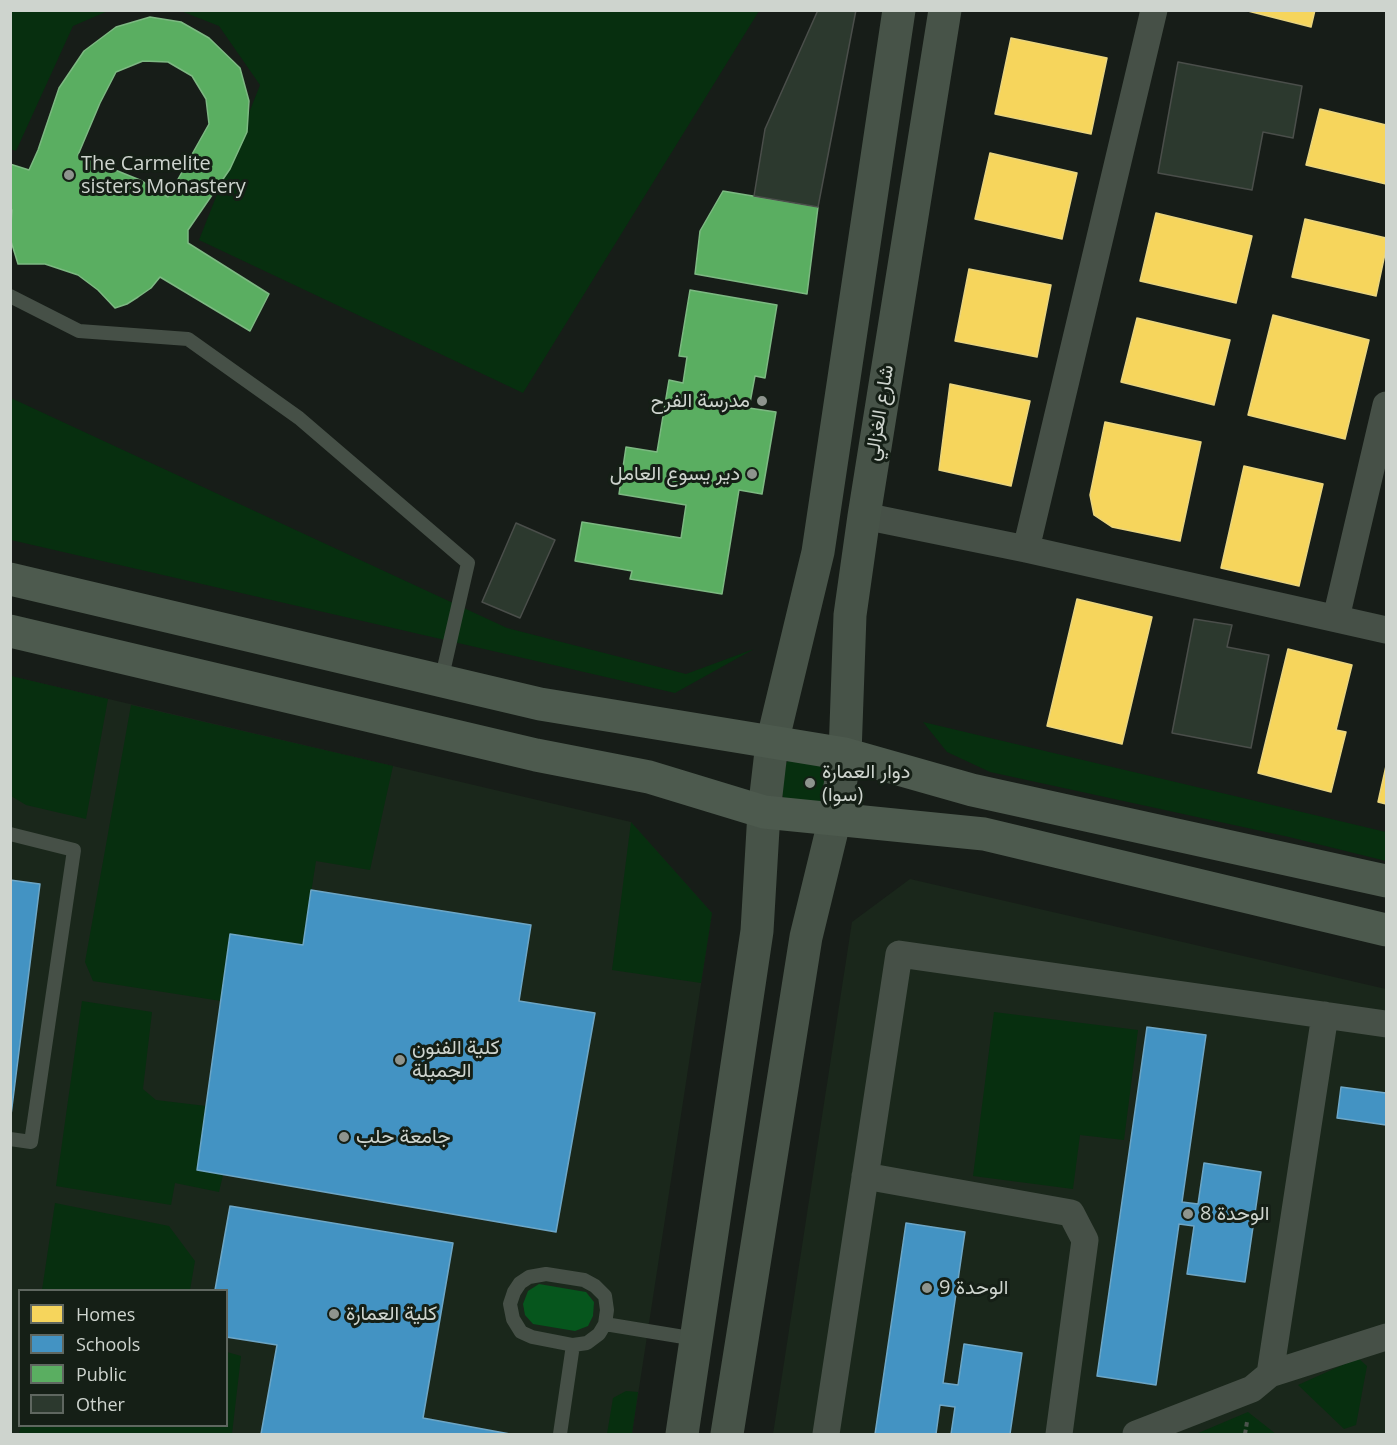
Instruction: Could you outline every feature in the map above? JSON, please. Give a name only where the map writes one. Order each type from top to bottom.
[{"type":"main road","name":"شارع الغزالي","points":[[682,1434],[758,931],[764,812],[772,743],[818,552],[899,10]]},
{"type":"main road","name":"شارع الغزالي","points":[[727,1434],[806,937],[835,818],[844,754],[850,615],[945,10]]},
{"type":"main road","points":[[10,579],[540,704],[844,754],[972,790],[1386,880]]},
{"type":"main road","points":[[10,631],[536,755],[649,777],[764,812],[984,834],[1386,930]]},
{"type":"street","points":[[1026,549],[1154,10]]},
{"type":"street","points":[[1336,618],[1386,405]]},
{"type":"street","points":[[864,516],[1026,549],[1386,630]]},
{"type":"street","points":[[826,1434],[899,954],[1386,1024]]},
{"type":"street","points":[[1270,1374],[1325,1015]]},
{"type":"street","points":[[865,1176],[1071,1213],[1085,1240],[1059,1434]]},
{"type":"street","points":[[1136,1434],[1252,1389],[1270,1374],[1386,1337]]},
{"type":"lane","points":[[10,296],[79,331],[188,339],[299,418],[468,563],[441,681]]},
{"type":"lane","points":[[10,834],[74,850],[31,1142],[10,1139]]},
{"type":"lane","points":[[546,1274],[584,1280],[595,1286],[605,1296],[607,1310],[605,1323],[598,1334],[587,1342],[573,1345],[532,1337],[521,1332],[513,1319],[510,1304],[520,1283],[529,1277],[546,1274]]},
{"type":"lane","points":[[605,1323],[696,1339]]},
{"type":"lane","points":[[560,1434],[573,1345]]},
{"type":"shaded area","points":[[10,11],[108,11],[73,26],[16,151],[10,149]]},
{"type":"shaded area","points":[[181,11],[759,11],[523,393],[199,240],[260,85],[219,26]]},
{"type":"shaded area","points":[[11,398],[507,628],[686,674],[754,649],[675,693],[11,540]]},
{"type":"shaded area","name":"جامعة حلب","points":[[11,676],[631,822],[712,913],[632,1434],[11,1434]]},
{"type":"shaded area","points":[[11,676],[108,699],[86,819],[26,805],[11,796]]},
{"type":"shaded area","points":[[131,705],[393,766],[370,870],[316,861],[303,945],[230,934],[221,1001],[93,981],[85,962]]},
{"type":"shaded area","points":[[923,722],[1386,832],[1386,861],[1289,837],[990,772],[947,752]]},
{"type":"shaded area","points":[[824,752],[834,808],[786,802],[781,793],[786,763],[794,755]]},
{"type":"shaded area","points":[[631,822],[712,913],[701,983],[612,970]]},
{"type":"shaded area","points":[[910,879],[1386,989],[1386,1434],[773,1434],[852,922]]},
{"type":"shaded area","points":[[82,1001],[152,1012],[143,1089],[156,1100],[206,1106],[197,1170],[223,1175],[219,1192],[175,1183],[171,1205],[56,1186]]},
{"type":"shaded area","points":[[994,1012],[1138,1030],[1124,1140],[1080,1135],[1073,1189],[973,1176]]},
{"type":"shaded area","points":[[55,1203],[169,1226],[195,1261],[190,1289],[42,1289]]},
{"type":"shaded area","points":[[539,1284],[586,1292],[594,1302],[593,1316],[588,1326],[575,1331],[533,1324],[525,1315],[523,1304],[528,1291]]},
{"type":"shaded area","points":[[228,1352],[241,1356],[232,1434],[19,1434],[21,1427],[228,1427]]},
{"type":"shaded area","points":[[1358,1358],[1367,1366],[1356,1425],[1344,1429],[1298,1385]]},
{"type":"shaded area","points":[[626,1391],[638,1392],[632,1434],[607,1434],[613,1398]]},
{"type":"shaded area","points":[[1248,1412],[1276,1434],[1196,1434]]},
{"type":"building: Homes","points":[[1244,10],[1315,10],[1311,27]]},
{"type":"building: Homes","points":[[1011,38],[1107,58],[1091,134],[995,114]]},
{"type":"building: Homes","points":[[1320,109],[1386,125],[1386,184],[1306,165]]},
{"type":"building: Homes","points":[[990,153],[1077,173],[1062,239],[975,219]]},
{"type":"building: Homes","points":[[1156,213],[1252,236],[1236,303],[1140,281]]},
{"type":"building: Homes","points":[[1305,219],[1386,238],[1386,249],[1376,296],[1292,277]]},
{"type":"building: Homes","points":[[969,269],[1051,285],[1037,357],[955,341]]},
{"type":"building: Homes","points":[[1273,315],[1369,340],[1345,439],[1248,415]]},
{"type":"building: Homes","points":[[1137,318],[1230,340],[1214,405],[1121,382]]},
{"type":"building: Homes","points":[[950,384],[1030,401],[1011,486],[939,470]]},
{"type":"building: Homes","points":[[1105,422],[1201,442],[1180,541],[1112,527],[1094,515],[1090,495]]},
{"type":"building: Homes","points":[[1244,466],[1323,484],[1299,586],[1221,568]]},
{"type":"building: Homes","points":[[1077,599],[1152,617],[1122,744],[1047,726]]},
{"type":"building: Homes","points":[[1288,649],[1352,665],[1336,730],[1346,732],[1331,792],[1258,773]]},
{"type":"building: Homes","points":[[1386,766],[1386,804],[1378,802]]},
{"type":"building: Schools","points":[[10,880],[40,884],[11,1115],[10,1115]]},
{"type":"building: Schools","name":"كلية الفنون الجميلة","points":[[311,890],[531,925],[519,1001],[595,1013],[556,1232],[197,1170],[230,934],[303,945]]},
{"type":"building: Schools","name":"الوحدة 8","points":[[1147,1027],[1206,1035],[1182,1202],[1198,1204],[1204,1163],[1261,1172],[1245,1282],[1187,1274],[1194,1226],[1179,1224],[1156,1385],[1097,1376]]},
{"type":"building: Schools","points":[[1341,1087],[1386,1093],[1386,1125],[1337,1118]]},
{"type":"building: Schools","name":"كلية العمارة","points":[[230,1206],[453,1243],[423,1418],[510,1434],[261,1434],[277,1345],[228,1337],[228,1289],[215,1289]]},
{"type":"building: Schools","name":"الوحدة 9","points":[[906,1223],[965,1232],[943,1383],[958,1385],[964,1344],[1022,1353],[1010,1434],[951,1434],[955,1407],[940,1405],[936,1434],[875,1434]]},
{"type":"building: Public","name":"The Carmelite sisters Monastery","points":[[150,17],[181,22],[209,38],[240,68],[249,101],[247,132],[230,169],[188,230],[188,243],[269,294],[250,331],[160,277],[151,288],[138,297],[115,308],[98,290],[78,275],[45,264],[18,264],[10,238],[12,210],[10,209],[10,164],[29,170],[59,88],[84,51],[116,27]],"holes":[[[143,61],[168,62],[192,76],[206,99],[209,124],[168,197],[140,180],[78,155],[116,72]]]},
{"type":"building: Public","points":[[723,191],[818,207],[807,294],[695,274],[700,231]]},
{"type":"building: Public","points":[[690,290],[777,305],[765,378],[755,376],[749,408],[776,412],[762,494],[739,490],[722,594],[630,579],[632,571],[575,561],[582,522],[681,538],[686,505],[619,494],[626,447],[657,452],[669,380],[683,383],[687,357],[679,356]]},
{"type":"building: Other","points":[[818,10],[856,10],[818,207],[754,196],[765,129]]},
{"type":"building: Other","points":[[1178,62],[1302,86],[1293,138],[1263,132],[1252,190],[1158,173]]},
{"type":"building: Other","points":[[516,523],[555,540],[520,618],[482,602]]},
{"type":"building: Other","points":[[1194,619],[1232,625],[1227,647],[1269,655],[1251,748],[1172,733]]},
{"type":"place","name":"The Carmelite sisters Monastery","points":[[69,175]]},
{"type":"place","name":"مدرسة الفرح","points":[[762,401]]},
{"type":"place","name":"دير يسوع العامل","points":[[752,474]]},
{"type":"place","name":"دوار العمارة (سوا)","points":[[810,783]]},
{"type":"place","name":"كلية الفنون الجميلة","points":[[400,1060]]},
{"type":"place","name":"جامعة حلب","points":[[344,1137]]},
{"type":"place","name":"الوحدة 8","points":[[1188,1214]]},
{"type":"place","name":"الوحدة 9","points":[[927,1288]]},
{"type":"place","name":"كلية العمارة","points":[[334,1314]]}]
